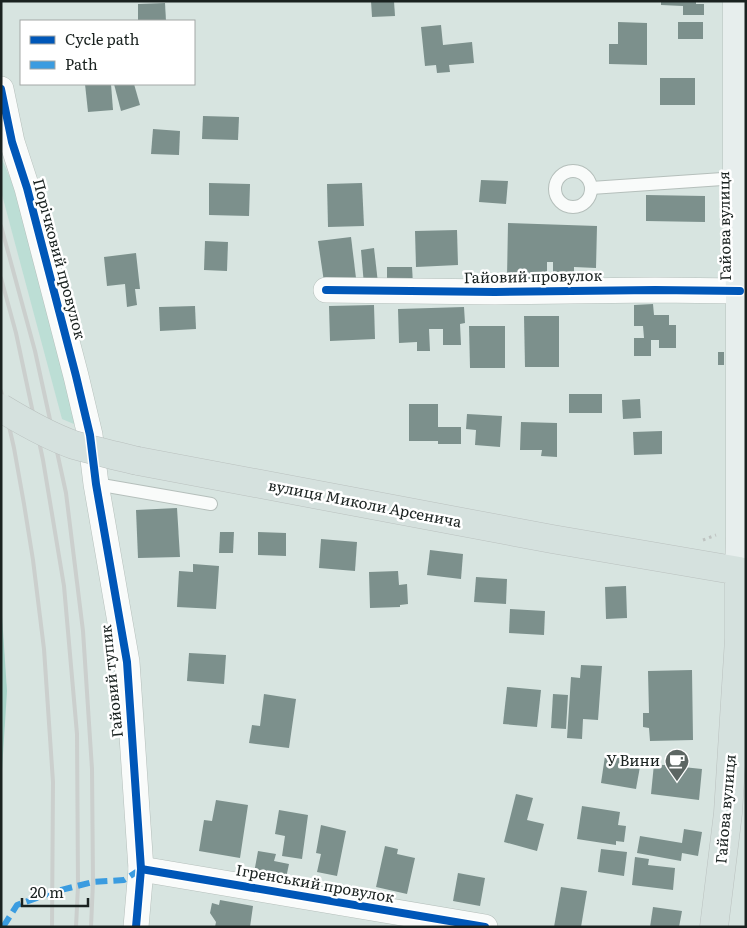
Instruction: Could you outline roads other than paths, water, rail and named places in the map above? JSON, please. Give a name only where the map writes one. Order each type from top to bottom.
[{"type":"main road","name":"Гайова вулиця","points":[[714,927],[728,813],[742,639],[739,571],[740,291],[737,178],[741,61],[737,1]]},
{"type":"main road","name":"вулиця Миколи Арсенича","points":[[1,408],[46,434],[72,444],[138,461],[552,539],[739,571]]},
{"type":"street","name":"Порічковий провулок","points":[[1,89],[12,142],[28,188],[90,435]]},
{"type":"street","name":"Гайовий провулок","points":[[326,290],[495,292],[740,291]]},
{"type":"street","name":"Гайовий тупик","points":[[90,435],[96,484],[127,662],[141,869],[136,927]]},
{"type":"street","name":"Ігренський провулок","points":[[141,869],[485,927]]},
{"type":"lane","points":[[591,188],[737,178]]},
{"type":"lane","points":[[96,484],[211,504]]},
{"type":"railway","points":[[1,226],[35,351],[66,493],[83,631],[92,769],[93,882],[91,927]]},
{"type":"railway","points":[[1,278],[16,333],[43,460],[64,586],[77,734],[78,886],[76,927]]},
{"type":"railway","points":[[1,391],[24,504],[44,649],[53,782],[52,927]]},
{"type":"place","name":"У Вини","points":[[677,782]]}]
